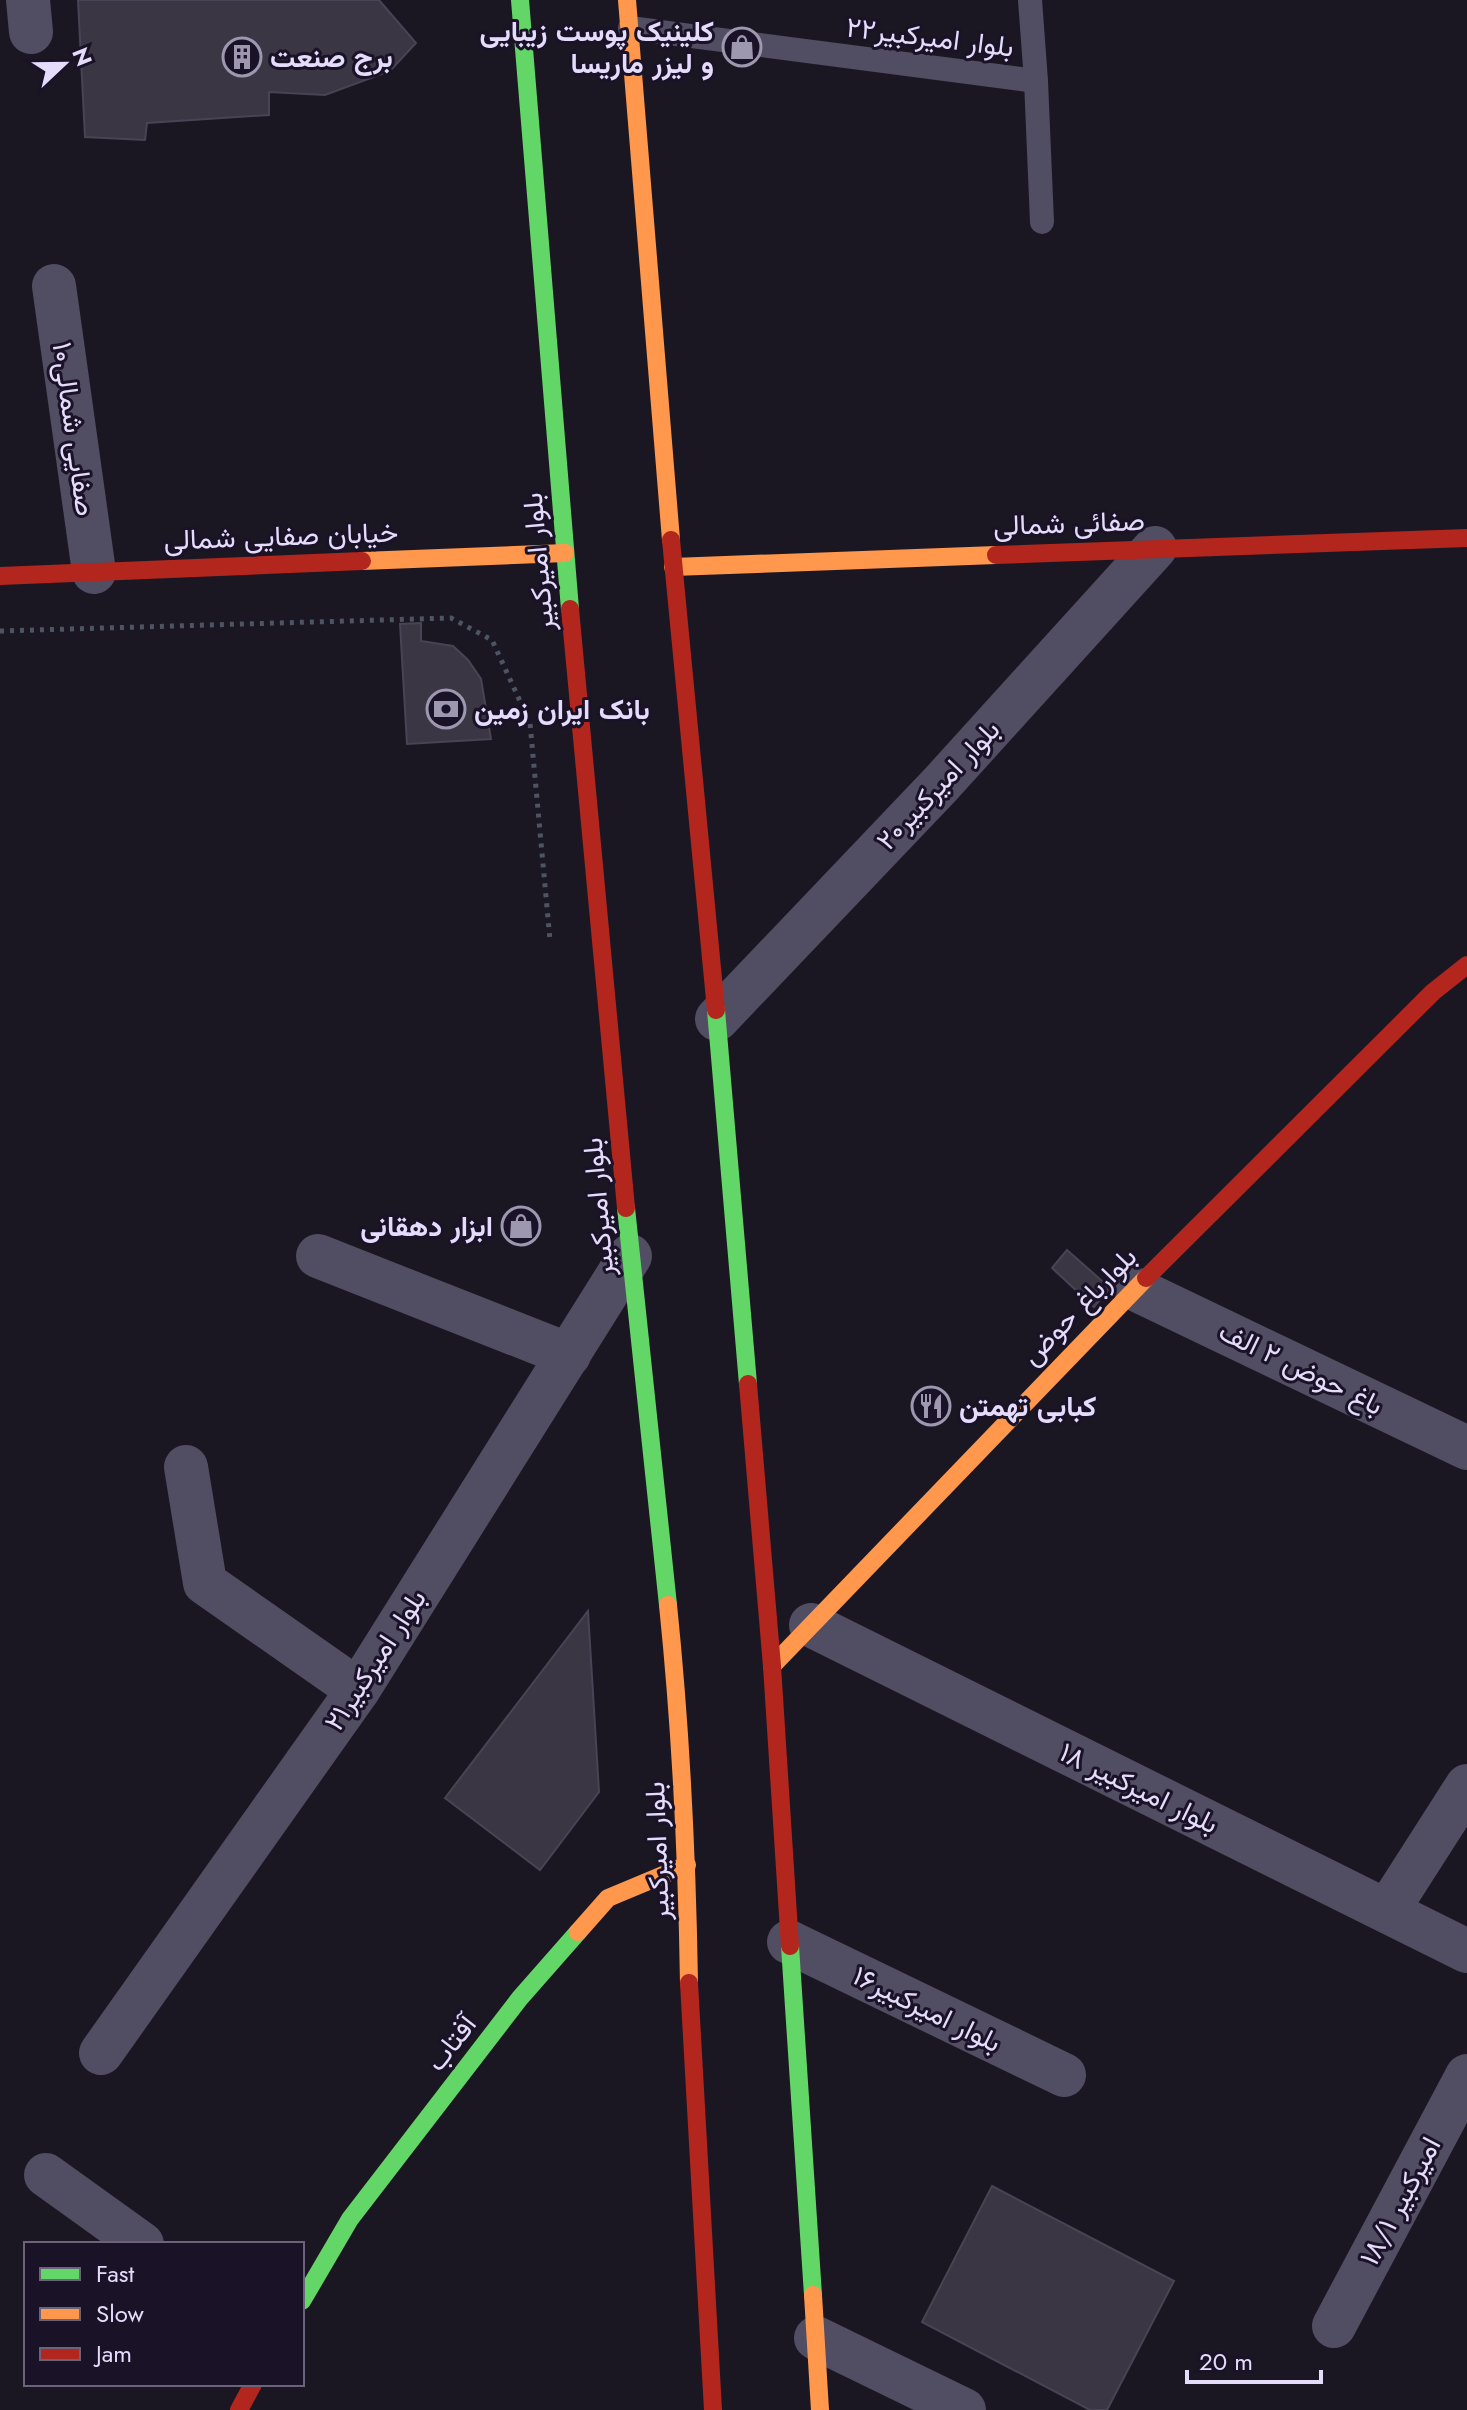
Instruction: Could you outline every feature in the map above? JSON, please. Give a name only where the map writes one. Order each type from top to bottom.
[{"type":"main road","name":"بلوار امیرکبیر","points":[[520,0],[565,553],[630,1256],[676,1682],[687,1865],[690,2026],[713,2410]]},
{"type":"main road","points":[[627,0],[673,567],[717,1019],[772,1666],[820,2410]]},
{"type":"main road","name":"صفائی شمالی","points":[[673,567],[1467,538]]},
{"type":"main road","name":"خیابان صفایی شمالی","points":[[0,576],[565,553]]},
{"type":"main road","name":"بلوارباغ حوض","points":[[1433,992],[1467,949]]},
{"type":"main road","name":"بلوارباغ حوض","points":[[772,1666],[1135,1289],[1433,992],[1467,965]]},
{"type":"main road","name":"آفتاب","points":[[304,2298],[350,2219],[520,1998],[608,1898],[687,1865]]},
{"type":"main road","points":[[239,2410],[252,2386]]},
{"type":"street","name":"صفایی شمالی۱۰","points":[[54,286],[94,572]]},
{"type":"street","name":"بلوار امیرکبیر۲۰","points":[[717,1019],[941,784],[1155,548]]},
{"type":"street","points":[[318,1256],[569,1355]]},
{"type":"street","name":"بلوار امیرکبیر۲۱","points":[[101,2053],[358,1690],[630,1256]]},
{"type":"street","name":"باغ حوض ۲ الف","points":[[1135,1289],[1467,1448]]},
{"type":"street","points":[[186,1467],[205,1583],[358,1690]]},
{"type":"street","name":"۱۸ بلوار امیرکبیر","points":[[811,1625],[1467,1951]]},
{"type":"street","points":[[1387,1911],[1467,1786]]},
{"type":"street","name":"بلوار امیرکبیر۱۶","points":[[789,1942],[1064,2075]]},
{"type":"street","name":"۱۸/۱ امیرکبیر","points":[[1334,2326],[1467,2076]]},
{"type":"street","points":[[46,2175],[139,2242]]},
{"type":"street","points":[[816,2338],[964,2410]]},
{"type":"lane","points":[[1030,0],[1036,81]]},
{"type":"lane","name":"بلوار امیرکبیر۲۲","points":[[630,28],[1036,81],[1042,222]]},
{"type":"path","points":[[0,631],[451,618],[492,640],[530,723],[550,940]]},
{"type":"building","name":"برج صنعت","points":[[78,0],[379,0],[416,43],[390,71],[325,95],[269,92],[269,115],[147,123],[145,140],[85,137]]},
{"type":"building","name":"بانک ایران زمین","points":[[421,623],[421,641],[453,646],[481,679],[491,739],[407,744],[400,624]]},
{"type":"building","points":[[1067,1250],[1110,1288],[1094,1307],[1052,1268]]},
{"type":"building","points":[[588,1611],[599,1792],[540,1870],[445,1798]]},
{"type":"building","points":[[992,2186],[1174,2281],[1107,2410],[1090,2410],[922,2322]]},
{"type":"traffic: fast","points":[[520,0],[570,609]]},
{"type":"traffic: fast","points":[[716,1010],[748,1384]]},
{"type":"traffic: fast","points":[[626,1208],[668,1605]]},
{"type":"traffic: fast","points":[[304,2298],[350,2219],[520,1998],[578,1932]]},
{"type":"traffic: fast","points":[[790,1946],[813,2295]]},
{"type":"traffic: slow","points":[[627,0],[671,540]]},
{"type":"traffic: slow","points":[[362,561],[565,553]]},
{"type":"traffic: slow","points":[[673,567],[996,555]]},
{"type":"traffic: slow","points":[[772,1666],[1146,1278]]},
{"type":"traffic: slow","points":[[668,1605],[683,1794],[689,1983]]},
{"type":"traffic: slow","points":[[578,1932],[608,1898],[687,1865]]},
{"type":"traffic: slow","points":[[813,2295],[820,2410]]},
{"type":"traffic: jam","points":[[996,555],[1467,538]]},
{"type":"traffic: jam","points":[[671,540],[716,1010]]},
{"type":"traffic: jam","points":[[0,576],[362,561]]},
{"type":"traffic: jam","points":[[570,609],[626,1208]]},
{"type":"traffic: jam","points":[[1146,1278],[1433,992],[1467,965]]},
{"type":"traffic: jam","points":[[748,1384],[772,1666],[790,1946]]},
{"type":"traffic: jam","points":[[689,1983],[713,2410]]},
{"type":"traffic: jam","points":[[239,2410],[252,2386]]},
{"type":"place","name":"کلینیک پوست زیبایی و لیزر ماریسا","points":[[742,47]]},
{"type":"place","name":"برج صنعت","points":[[242,57]]},
{"type":"place","name":"بانک ایران زمین","points":[[446,709]]},
{"type":"place","name":"ابزار دهقانی","points":[[521,1226]]},
{"type":"place","name":"کبابی تهمتن","points":[[931,1406]]}]
